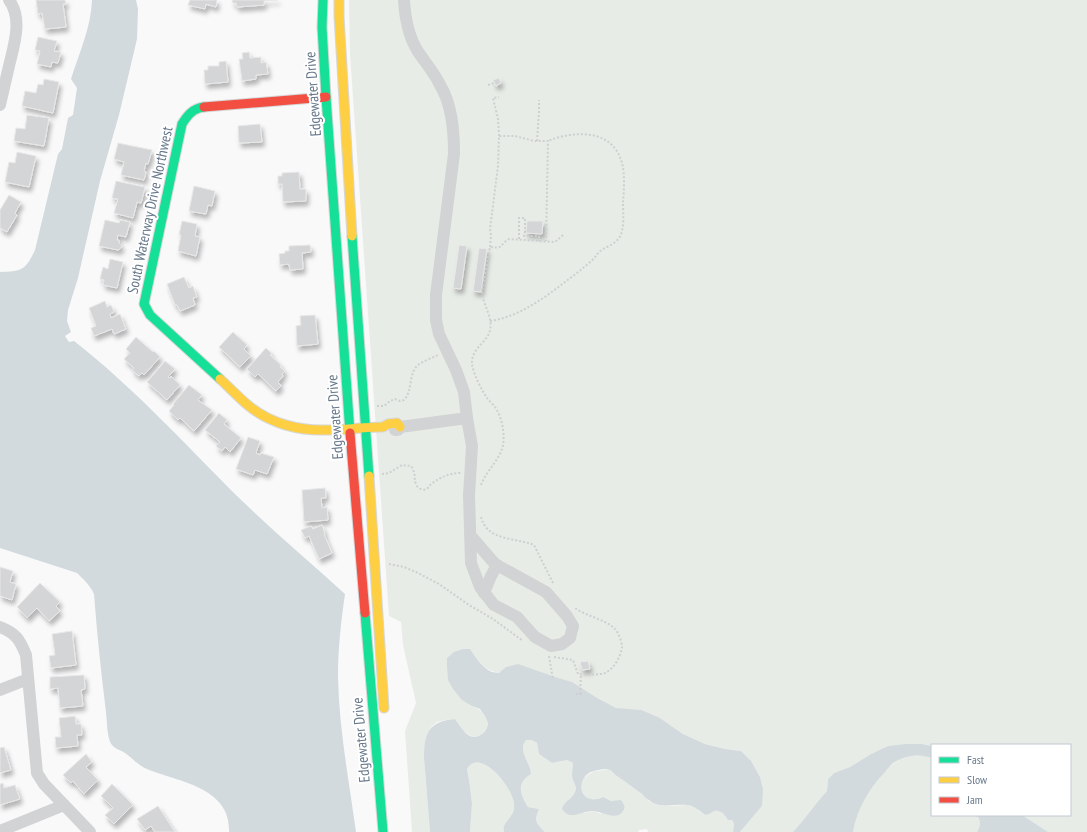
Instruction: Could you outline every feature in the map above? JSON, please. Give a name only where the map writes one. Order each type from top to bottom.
[{"type":"street","points":[[0,105],[17,28],[16,16],[9,0]]},
{"type":"street","name":"Edgewater Drive","points":[[323,0],[322,27],[326,97],[350,429],[382,832]]},
{"type":"street","name":"Edgewater Drive","points":[[339,0],[354,261],[385,720]]},
{"type":"street","points":[[404,0],[404,14],[409,32],[416,49],[440,84],[450,108],[454,131],[454,154],[436,294],[436,320],[439,334],[456,370],[464,392],[468,418],[472,446],[469,495],[470,535],[471,563],[480,587],[494,604],[517,617],[535,637],[551,646],[562,644],[570,638],[573,626],[568,616],[546,592],[497,565],[470,535]]},
{"type":"street","name":"South Waterway Drive Northwest","points":[[326,97],[200,107],[188,113],[182,124],[144,304],[150,315],[250,407],[261,415],[273,421],[298,429],[324,430],[383,427]]},
{"type":"street","points":[[383,427],[388,431],[398,430],[400,427],[468,418]]},
{"type":"street","points":[[484,592],[497,565]]},
{"type":"street","points":[[0,627],[14,634],[22,643],[26,655],[37,773],[44,784],[90,832]]},
{"type":"street","points":[[0,690],[28,679]]},
{"type":"street","points":[[0,831],[64,806]]},
{"type":"path","points":[[488,85],[494,83]]},
{"type":"path","points":[[480,489],[483,480],[498,458],[503,440],[501,418],[495,407],[483,392],[472,364],[474,355],[481,343],[489,335],[491,328],[482,292],[490,247],[490,222],[498,166],[498,119],[493,98],[499,97]]},
{"type":"path","points":[[537,141],[539,100]]},
{"type":"path","points":[[490,320],[508,317],[524,310],[553,292],[588,265],[600,252],[619,238],[622,230],[624,188],[622,163],[617,151],[610,143],[601,137],[589,134],[566,135],[548,141],[537,141],[514,136],[499,136]]},
{"type":"path","points":[[546,241],[548,141]]},
{"type":"path","points":[[519,239],[520,218],[525,218],[526,224],[524,236],[539,236],[539,241]]},
{"type":"path","points":[[490,247],[502,247],[509,239],[555,242],[563,236]]},
{"type":"path","points":[[377,406],[384,406],[395,399],[400,401],[404,400],[409,394],[410,384],[415,369],[418,365],[447,351]]},
{"type":"path","points":[[382,474],[389,473],[402,465],[411,466],[414,471],[416,484],[423,490],[443,476],[453,473],[471,474]]},
{"type":"path","points":[[480,514],[485,527],[499,536],[534,545],[555,586]]},
{"type":"path","points":[[387,564],[404,567],[439,584],[479,611],[493,618],[527,645]]},
{"type":"path","points":[[553,679],[549,656],[573,660],[578,674],[581,675],[605,673],[612,668],[622,647],[620,638],[615,628],[605,622],[580,612],[572,606]]},
{"type":"path","points":[[580,694],[581,675]]},
{"type":"path","points":[[576,694],[584,694]]},
{"type":"shaded area","points":[[92,0],[136,0],[138,9],[137,39],[119,115],[100,181],[78,278],[68,310],[67,321],[71,332],[65,336],[69,342],[74,341],[138,396],[250,509],[345,594],[339,646],[338,677],[340,716],[356,832],[229,832],[227,817],[221,805],[212,796],[200,788],[144,768],[125,753],[113,746],[109,739],[94,594],[87,583],[77,573],[0,548],[0,272],[13,271],[22,268],[28,262],[35,250],[58,154],[62,149],[68,118],[73,115],[77,88],[71,79],[87,30]]},
{"type":"shaded area","points":[[349,0],[1087,0],[1087,832],[1048,832],[1024,816],[1071,816],[1071,744],[931,744],[931,746],[922,744],[888,746],[871,754],[850,767],[834,773],[828,779],[827,791],[793,832],[740,832],[762,806],[760,777],[751,762],[741,751],[705,744],[683,734],[660,718],[616,708],[491,671],[475,657],[472,706],[484,714],[488,723],[487,728],[480,736],[473,737],[461,728],[455,719],[437,722],[431,727],[424,758],[430,832],[412,832],[405,731],[416,703],[403,645],[401,622],[389,616],[350,54]]},
{"type":"shaded area","points":[[463,649],[470,649],[482,665],[492,672],[499,673],[506,667],[518,664],[572,682],[616,708],[641,710],[660,718],[683,734],[705,744],[741,751],[751,761],[760,777],[763,789],[762,806],[740,832],[733,832],[734,824],[732,820],[728,820],[723,813],[715,811],[706,815],[690,806],[667,806],[653,803],[608,769],[602,769],[589,773],[583,779],[581,787],[584,795],[591,799],[603,797],[611,801],[621,800],[624,806],[623,811],[620,814],[613,816],[594,811],[569,815],[562,809],[564,804],[573,796],[576,788],[572,775],[573,763],[567,760],[552,763],[539,754],[537,743],[532,740],[526,740],[523,749],[531,774],[523,782],[521,790],[528,807],[539,809],[536,819],[545,832],[504,832],[504,827],[514,810],[513,799],[509,790],[496,773],[488,766],[480,763],[473,763],[467,769],[472,804],[470,832],[430,832],[424,758],[427,735],[439,722],[455,719],[468,735],[475,737],[484,732],[488,723],[480,709],[462,700],[448,680],[447,658],[454,652]]},
{"type":"shaded area","points":[[526,740],[532,740],[537,743],[539,754],[552,763],[567,760],[573,763],[574,769],[572,776],[576,787],[574,795],[583,813],[594,811],[601,814],[615,802],[603,797],[590,799],[585,796],[581,785],[583,779],[589,774],[595,771],[610,770],[635,788],[649,801],[659,805],[687,805],[696,808],[700,812],[709,814],[716,811],[724,813],[726,818],[732,820],[734,824],[733,832],[648,832],[647,829],[639,830],[638,832],[545,832],[537,822],[539,809],[528,807],[521,790],[523,782],[531,774],[523,749]]},
{"type":"shaded area","points":[[906,744],[931,746],[931,758],[914,755],[893,763],[879,778],[864,800],[857,816],[853,832],[793,832],[827,791],[828,779],[834,773],[850,767],[871,754],[888,746]]},
{"type":"shaded area","points":[[912,755],[923,755],[931,758],[931,816],[976,816],[980,821],[977,832],[853,832],[857,816],[864,800],[885,771],[901,759]]},
{"type":"shaded area","points":[[474,762],[484,764],[494,771],[504,782],[511,794],[514,809],[504,827],[504,832],[470,832],[472,804],[467,769],[469,765]]},
{"type":"shaded area","points":[[976,816],[1024,816],[1048,832],[977,832],[980,821]]},
{"type":"building","points":[[36,0],[65,0],[66,4],[63,4],[66,27],[45,29],[42,13],[38,14]]},
{"type":"building","points":[[190,0],[217,0],[216,7],[206,4],[205,9],[188,5]]},
{"type":"building","points":[[232,0],[278,0],[264,1],[264,5],[237,7],[236,3],[233,3]]},
{"type":"building","points":[[38,37],[57,41],[54,51],[61,52],[58,63],[52,62],[51,67],[37,64],[40,51],[35,50]]},
{"type":"building","points":[[249,52],[250,58],[261,57],[261,63],[266,62],[268,74],[256,75],[256,79],[242,81],[239,59],[243,59],[242,53]]},
{"type":"building","points":[[226,61],[228,82],[205,84],[204,70],[208,70],[208,66],[219,66],[219,62]]},
{"type":"building","points":[[499,78],[501,83],[496,86],[493,80]]},
{"type":"building","points":[[44,79],[59,82],[53,113],[22,106],[25,91],[36,93],[38,84],[43,85]]},
{"type":"building","points":[[27,115],[49,118],[44,146],[14,141],[16,128],[25,129]]},
{"type":"building","points":[[260,124],[262,142],[239,143],[238,126]]},
{"type":"building","points":[[118,143],[152,150],[148,164],[146,163],[144,180],[121,175],[124,162],[114,159]]},
{"type":"building","points":[[17,152],[36,156],[29,187],[5,182],[9,162],[15,163]]},
{"type":"building","points":[[299,172],[300,189],[306,189],[306,201],[283,202],[282,184],[278,184],[278,176],[282,176],[282,173]]},
{"type":"building","points":[[116,181],[145,187],[141,203],[137,202],[133,218],[114,213],[118,199],[112,198]]},
{"type":"building","points":[[194,186],[215,191],[212,206],[208,205],[206,214],[189,211]]},
{"type":"building","points":[[9,195],[21,202],[15,213],[17,215],[7,232],[0,228],[0,210]]},
{"type":"building","points":[[105,220],[119,223],[120,220],[130,222],[126,237],[118,235],[117,240],[119,240],[119,243],[122,246],[118,250],[99,246]]},
{"type":"building","points":[[182,221],[197,224],[195,236],[200,237],[196,256],[178,251]]},
{"type":"building","points":[[527,221],[543,221],[542,234],[526,233]]},
{"type":"building","points":[[310,245],[311,252],[302,253],[303,269],[290,270],[289,264],[280,265],[279,254],[289,251],[289,246]]},
{"type":"building","points":[[459,245],[467,246],[461,289],[453,288]]},
{"type":"building","points":[[479,248],[487,249],[481,292],[473,291]]},
{"type":"building","points":[[110,259],[123,262],[117,288],[103,285],[104,280],[100,279],[103,267],[108,269]]},
{"type":"building","points":[[184,277],[189,288],[193,286],[197,297],[193,298],[195,305],[180,311],[177,305],[175,305],[167,284]]},
{"type":"building","points":[[105,301],[107,307],[111,305],[114,312],[110,314],[111,318],[120,314],[126,329],[114,334],[112,329],[94,336],[91,328],[96,326],[89,308]]},
{"type":"building","points":[[315,315],[318,344],[297,346],[296,326],[301,325],[300,316]]},
{"type":"building","points":[[233,332],[247,345],[244,349],[251,356],[240,367],[219,347]]},
{"type":"building","points":[[136,337],[160,357],[144,375],[142,373],[139,376],[132,370],[134,368],[124,359],[130,353],[126,349]]},
{"type":"building","points":[[266,348],[272,354],[270,355],[285,371],[278,382],[281,386],[276,391],[258,374],[255,377],[247,369]]},
{"type":"building","points":[[165,361],[175,369],[168,377],[170,378],[171,376],[180,385],[167,400],[147,382]]},
{"type":"building","points":[[189,385],[202,395],[198,400],[212,410],[194,431],[180,418],[178,420],[169,411]]},
{"type":"building","points":[[219,413],[227,420],[224,424],[241,438],[230,452],[225,447],[222,451],[216,446],[220,442],[205,430]]},
{"type":"building","points":[[248,437],[260,441],[256,453],[274,457],[267,474],[255,470],[253,475],[236,469]]},
{"type":"building","points":[[325,488],[326,498],[321,498],[322,508],[327,507],[328,520],[304,522],[302,490]]},
{"type":"building","points":[[322,525],[332,553],[319,559],[309,536],[305,538],[301,530],[311,526],[313,529]]},
{"type":"building","points":[[0,567],[13,571],[10,582],[16,584],[12,600],[0,596]]},
{"type":"building","points":[[40,583],[60,602],[56,606],[60,611],[49,621],[37,608],[27,618],[17,607]]},
{"type":"building","points":[[72,631],[76,665],[51,668],[49,656],[55,655],[52,634]]},
{"type":"building","points":[[588,661],[590,669],[582,670],[580,662]]},
{"type":"building","points":[[84,675],[85,689],[81,690],[83,706],[60,708],[58,688],[50,689],[50,677]]},
{"type":"building","points":[[75,716],[76,724],[81,724],[82,735],[77,735],[78,746],[56,748],[55,737],[61,737],[59,718]]},
{"type":"building","points":[[4,747],[11,770],[0,773],[0,748]]},
{"type":"building","points":[[86,754],[92,762],[86,767],[98,780],[84,794],[73,781],[71,783],[63,775]]},
{"type":"building","points":[[3,783],[4,788],[15,785],[20,799],[0,805],[0,784]]},
{"type":"building","points":[[112,784],[133,805],[114,824],[105,815],[113,808],[101,796]]},
{"type":"building","points":[[158,806],[175,832],[155,832],[151,826],[145,830],[137,819]]},
{"type":"traffic: fast","points":[[323,0],[322,27],[326,97],[350,433]]},
{"type":"traffic: fast","points":[[204,107],[197,109],[188,115],[182,124],[144,304],[150,315],[220,379]]},
{"type":"traffic: fast","points":[[352,236],[369,476]]},
{"type":"traffic: fast","points":[[365,613],[383,832]]},
{"type":"traffic: slow","points":[[339,0],[352,236]]},
{"type":"traffic: slow","points":[[220,379],[245,403],[258,412],[276,422],[296,428],[334,430],[383,427],[388,424],[397,423],[400,427]]},
{"type":"traffic: slow","points":[[369,476],[384,708]]},
{"type":"traffic: jam","points":[[204,107],[326,97]]},
{"type":"traffic: jam","points":[[350,433],[365,613]]}]
